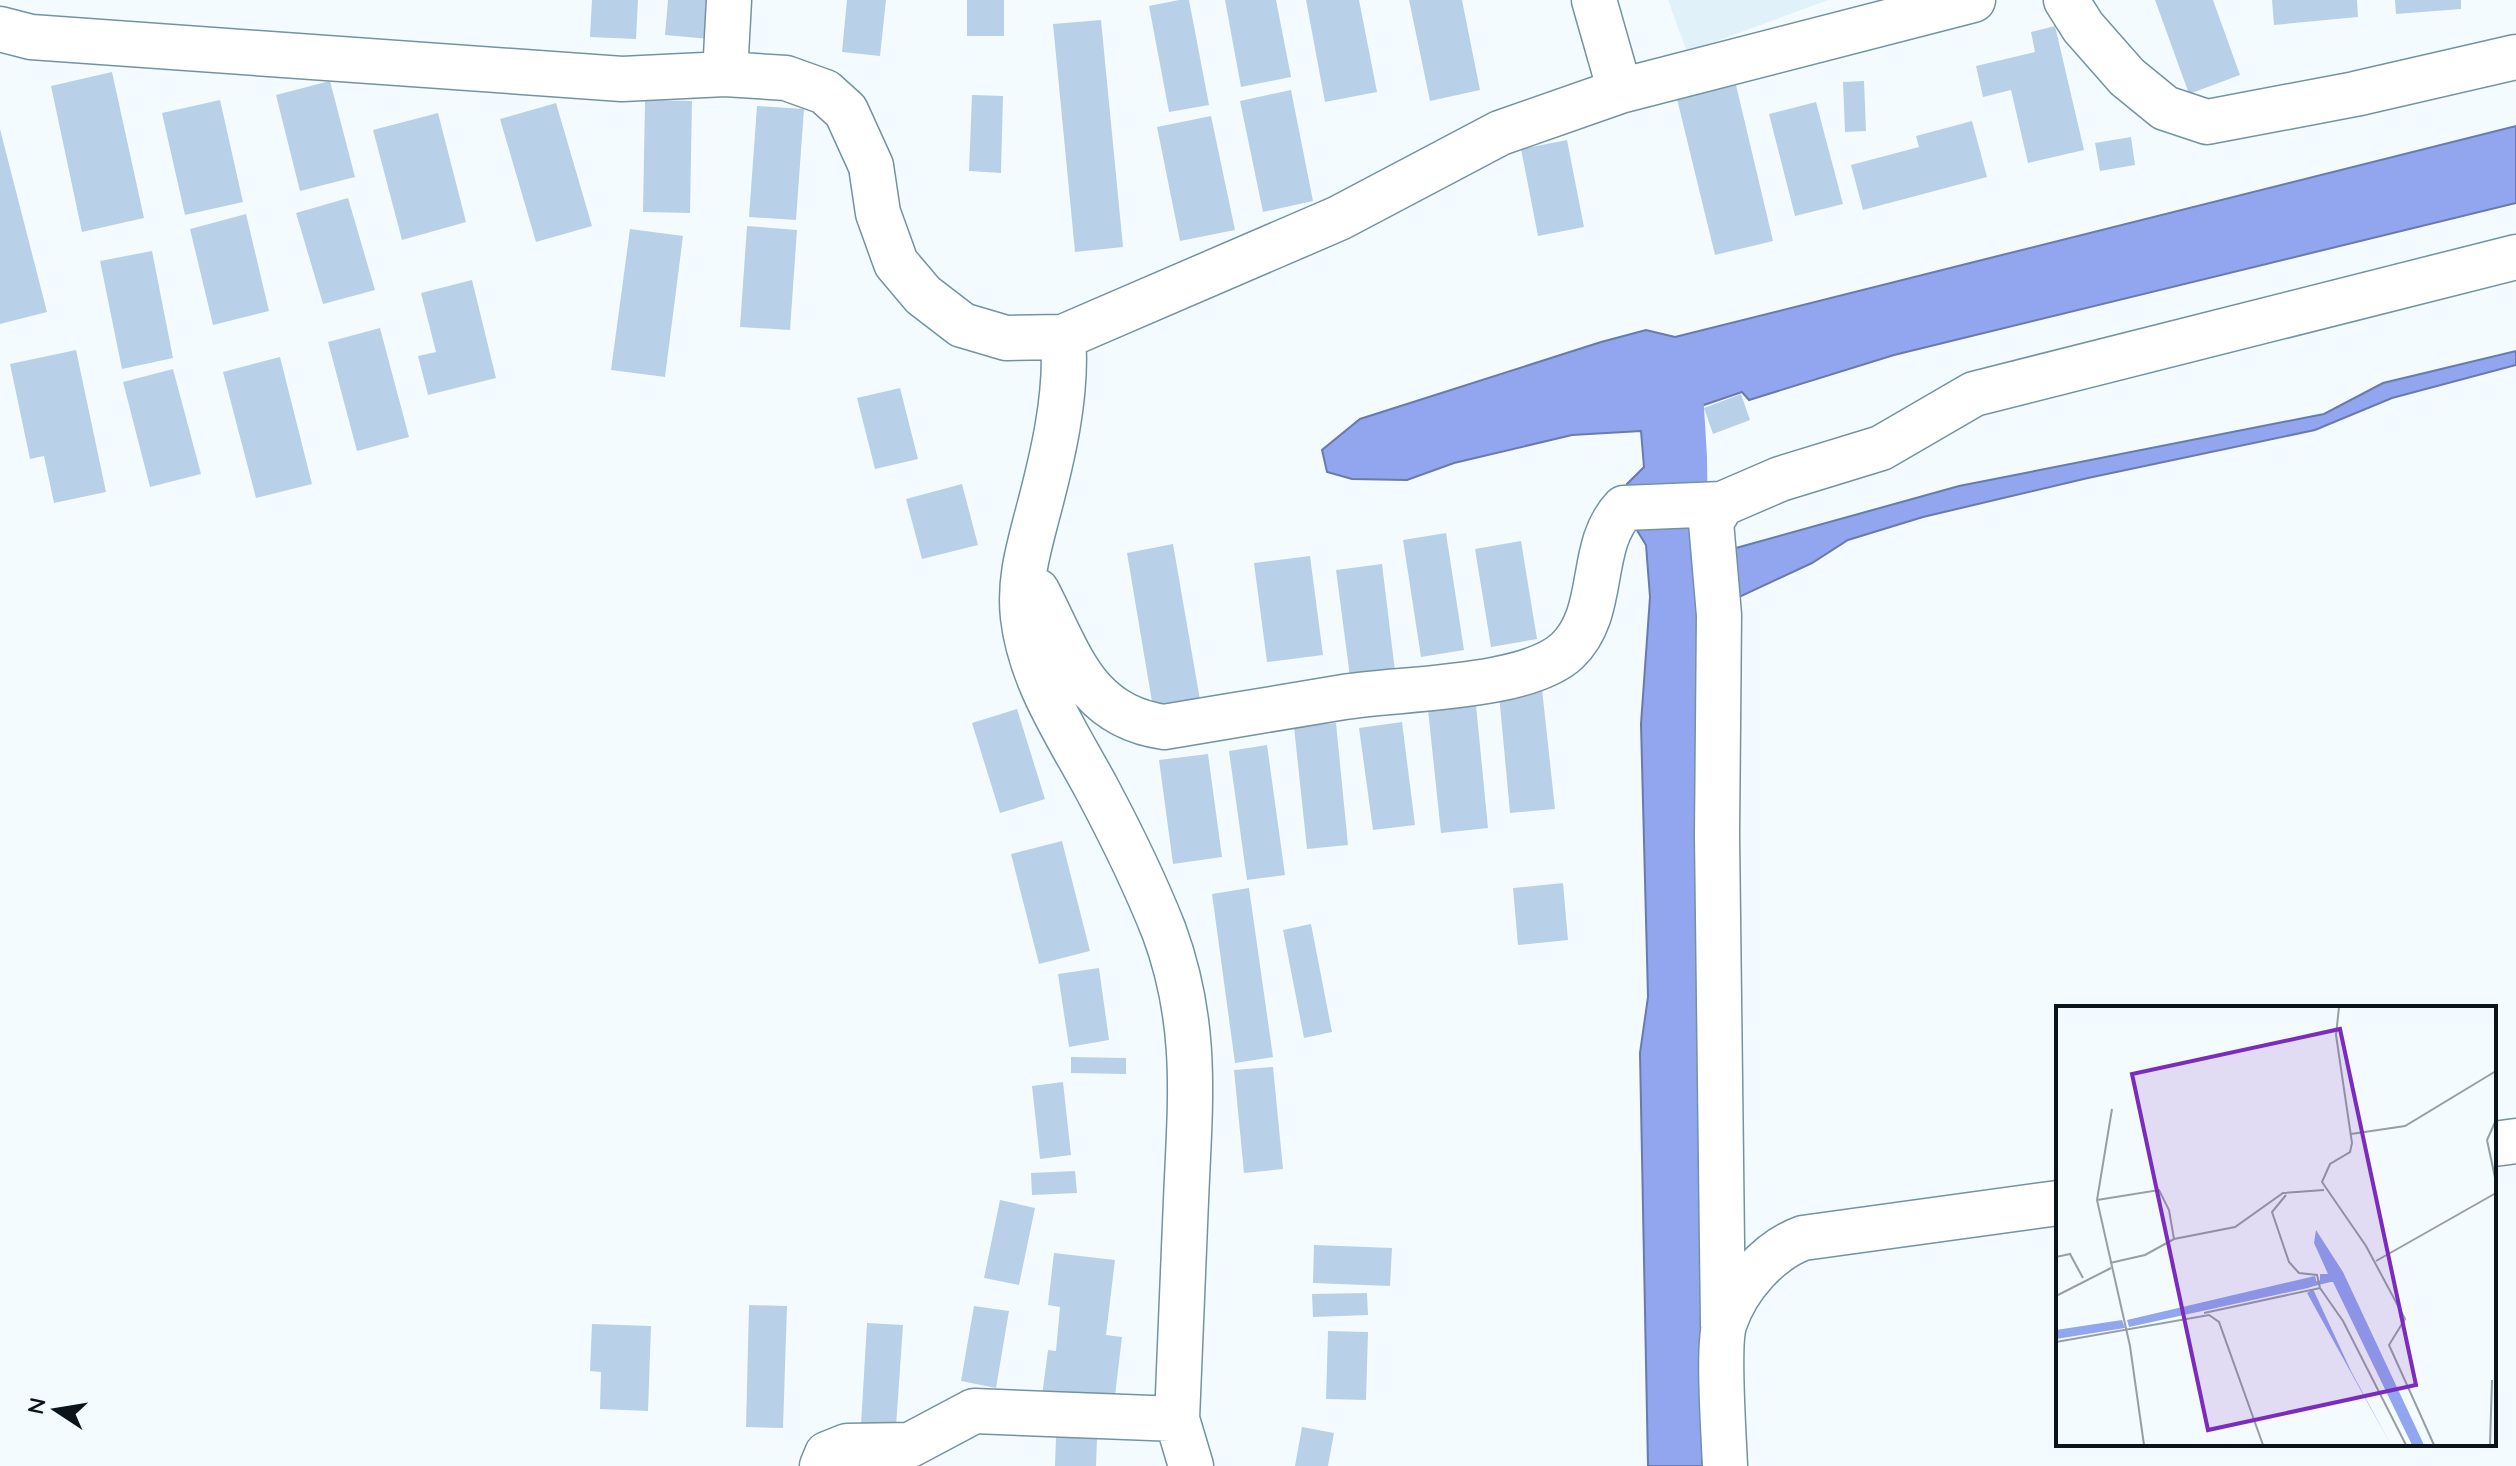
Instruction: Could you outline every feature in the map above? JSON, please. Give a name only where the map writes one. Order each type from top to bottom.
[{"type":"street","points":[[725,74],[729,0]]},
{"type":"street","points":[[1594,0],[1620,91]]},
{"type":"street","points":[[0,29],[31,37],[622,79],[725,74],[786,78],[825,92],[846,111],[871,166],[878,213],[896,263],[923,295],[962,325],[1006,338],[1063,337],[1339,218],[1500,133],[1620,91],[1973,0]]},
{"type":"street","points":[[2066,0],[2083,27],[2127,77],[2165,108],[2207,122],[2355,94],[2516,57]]},
{"type":"street","points":[[1022,586],[1037,591],[1087,685],[1102,703],[1138,723],[1164,727],[1347,697],[1502,678],[1549,665],[1569,650],[1584,628],[1595,602],[1605,541],[1612,521],[1624,508],[1709,504],[1881,448],[1974,394],[2516,257]]},
{"type":"street","points":[[1063,337],[1065,363],[1060,404],[1037,518],[1026,549],[1022,586],[1023,619],[1053,715],[1098,791],[1144,885],[1164,931],[1182,993],[1192,1053],[1177,1419],[1191,1466]]},
{"type":"street","points":[[1709,504],[1719,615],[1717,835],[1725,1466]]},
{"type":"street","points":[[2496,1144],[2516,1141]]},
{"type":"street","points":[[1723,1325],[1740,1293],[1781,1246],[2056,1203]]},
{"type":"street","points":[[822,1466],[827,1454],[847,1446],[910,1445],[974,1411],[1177,1419]]},
{"type":"shaded area","points":[[1668,0],[1828,0],[1687,52]]},
{"type":"water","points":[[2516,126],[2516,203],[1894,355],[1749,400],[1742,392],[1698,407],[1666,425],[1677,450],[1679,495],[1636,498],[1627,484],[1644,467],[1641,431],[1572,435],[1454,463],[1407,480],[1352,479],[1327,472],[1322,450],[1360,419],[1601,342],[1646,330],[1675,337]]},
{"type":"water","points":[[2516,351],[2516,365],[2392,398],[2315,430],[2088,478],[1923,517],[1848,540],[1812,563],[1735,599],[1718,553],[1959,486],[2324,414],[2383,383]]},
{"type":"water","points":[[1686,521],[1689,567],[1711,611],[1697,622],[1702,1466],[1648,1466],[1640,1053],[1648,997],[1641,724],[1650,597],[1646,545],[1633,524]]},
{"type":"building","points":[[592,0],[638,0],[636,39],[590,37]]},
{"type":"building","points":[[668,0],[714,0],[710,39],[665,35]]},
{"type":"building","points":[[847,0],[886,0],[880,56],[842,52]]},
{"type":"building","points":[[967,0],[1004,0],[1004,36],[967,36]]},
{"type":"building","points":[[1189,0],[1209,105],[1169,112],[1149,6]]},
{"type":"building","points":[[1225,0],[1276,0],[1291,77],[1241,87]]},
{"type":"building","points":[[1306,0],[1359,0],[1377,92],[1325,102]]},
{"type":"building","points":[[1409,0],[1462,0],[1480,90],[1430,101]]},
{"type":"building","points":[[2155,0],[2213,0],[2240,75],[2189,94]]},
{"type":"building","points":[[2272,0],[2357,0],[2358,17],[2274,25]]},
{"type":"building","points":[[2395,0],[2461,0],[2461,9],[2396,14]]},
{"type":"building","points":[[1101,20],[1123,247],[1075,252],[1053,24]]},
{"type":"building","points":[[2055,26],[2084,150],[2028,163],[2011,90],[1983,97],[1976,66],[2035,52],[2031,32]]},
{"type":"building","points":[[112,72],[144,218],[82,232],[51,86]]},
{"type":"building","points":[[330,81],[355,177],[300,191],[276,95]]},
{"type":"building","points":[[1864,81],[1866,131],[1845,132],[1843,82]]},
{"type":"building","points":[[1736,85],[1773,241],[1715,255],[1677,99]]},
{"type":"building","points":[[1291,90],[1313,201],[1263,212],[1240,101]]},
{"type":"building","points":[[972,95],[1003,96],[1001,173],[969,171]]},
{"type":"building","points":[[220,100],[243,202],[185,215],[162,113]]},
{"type":"building","points":[[645,100],[692,101],[690,213],[643,212]]},
{"type":"building","points":[[1816,102],[1843,204],[1795,216],[1769,114]]},
{"type":"building","points":[[556,103],[592,226],[536,242],[500,119]]},
{"type":"building","points":[[757,106],[804,109],[796,220],[749,217]]},
{"type":"building","points":[[438,113],[466,222],[402,240],[373,130]]},
{"type":"building","points":[[1211,116],[1235,230],[1180,241],[1157,127]]},
{"type":"building","points":[[1972,121],[1987,177],[1863,210],[1851,165],[1919,147],[1916,136]]},
{"type":"building","points":[[0,129],[47,312],[0,324]]},
{"type":"building","points":[[2131,137],[2135,165],[2100,171],[2095,143]]},
{"type":"building","points":[[1567,140],[1584,227],[1538,236],[1521,149]]},
{"type":"building","points":[[348,198],[375,290],[323,304],[296,213]]},
{"type":"building","points":[[246,214],[269,311],[213,325],[190,229]]},
{"type":"building","points":[[747,226],[797,230],[790,330],[740,327]]},
{"type":"building","points":[[630,229],[683,236],[665,377],[611,370]]},
{"type":"building","points":[[152,251],[173,358],[122,369],[100,261]]},
{"type":"building","points":[[472,280],[496,378],[428,395],[418,356],[436,352],[421,293]]},
{"type":"building","points":[[380,328],[409,437],[357,451],[328,342]]},
{"type":"building","points":[[76,350],[106,492],[54,503],[44,456],[30,459],[10,364]]},
{"type":"building","points":[[280,357],[312,484],[256,498],[223,372]]},
{"type":"building","points":[[173,369],[201,474],[150,487],[123,382]]},
{"type":"building","points":[[900,388],[918,459],[875,469],[857,398]]},
{"type":"building","points":[[1741,394],[1750,420],[1713,434],[1704,408]]},
{"type":"building","points":[[962,484],[978,545],[922,559],[906,499]]},
{"type":"building","points":[[1446,533],[1464,650],[1421,657],[1403,540]]},
{"type":"building","points":[[1521,541],[1537,639],[1491,647],[1475,549]]},
{"type":"building","points":[[1173,544],[1200,700],[1153,708],[1127,553]]},
{"type":"building","points":[[1310,556],[1323,655],[1267,662],[1254,563]]},
{"type":"building","points":[[1382,564],[1395,671],[1350,677],[1336,570]]},
{"type":"building","points":[[1542,689],[1555,809],[1510,813],[1499,694]]},
{"type":"building","points":[[1476,705],[1488,828],[1441,833],[1428,710]]},
{"type":"building","points":[[1017,709],[1045,799],[1000,813],[972,723]]},
{"type":"building","points":[[1402,722],[1415,825],[1373,830],[1359,728]]},
{"type":"building","points":[[1336,723],[1348,845],[1307,849],[1294,727]]},
{"type":"building","points":[[1267,745],[1285,875],[1247,880],[1229,751]]},
{"type":"building","points":[[1208,754],[1222,857],[1173,864],[1159,760]]},
{"type":"building","points":[[1062,841],[1090,951],[1039,964],[1011,854]]},
{"type":"building","points":[[1563,883],[1568,940],[1518,945],[1513,888]]},
{"type":"building","points":[[1249,888],[1273,1057],[1235,1063],[1212,894]]},
{"type":"building","points":[[1311,924],[1332,1032],[1304,1038],[1283,930]]},
{"type":"building","points":[[1099,968],[1109,1040],[1069,1047],[1058,974]]},
{"type":"building","points":[[1071,1057],[1126,1058],[1126,1074],[1071,1073]]},
{"type":"building","points":[[1273,1067],[1283,1169],[1244,1173],[1234,1070]]},
{"type":"building","points":[[1063,1082],[1071,1155],[1040,1159],[1032,1086]]},
{"type":"building","points":[[1075,1171],[1077,1193],[1032,1195],[1031,1173]]},
{"type":"building","points":[[1000,1200],[1035,1208],[1019,1285],[984,1278]]},
{"type":"building","points":[[1314,1245],[1392,1248],[1390,1286],[1313,1283]]},
{"type":"building","points":[[1054,1253],[1115,1260],[1106,1335],[1122,1337],[1114,1404],[1042,1396],[1048,1350],[1056,1351],[1060,1307],[1048,1305]]},
{"type":"building","points":[[1367,1293],[1368,1315],[1313,1317],[1312,1294]]},
{"type":"building","points":[[749,1305],[787,1306],[783,1428],[746,1427]]},
{"type":"building","points":[[974,1306],[1009,1311],[996,1388],[961,1381]]},
{"type":"building","points":[[867,1323],[903,1325],[896,1427],[861,1425]]},
{"type":"building","points":[[592,1324],[651,1326],[648,1411],[600,1409],[601,1372],[590,1371]]},
{"type":"building","points":[[1328,1331],[1368,1332],[1366,1400],[1326,1399]]},
{"type":"building","points":[[1302,1427],[1334,1433],[1328,1466],[1295,1466]]},
{"type":"building","points":[[1056,1437],[1097,1438],[1096,1466],[1055,1466]]},
{"type":"waterway","points":[[1680,360],[1686,457],[1688,601]]}]
